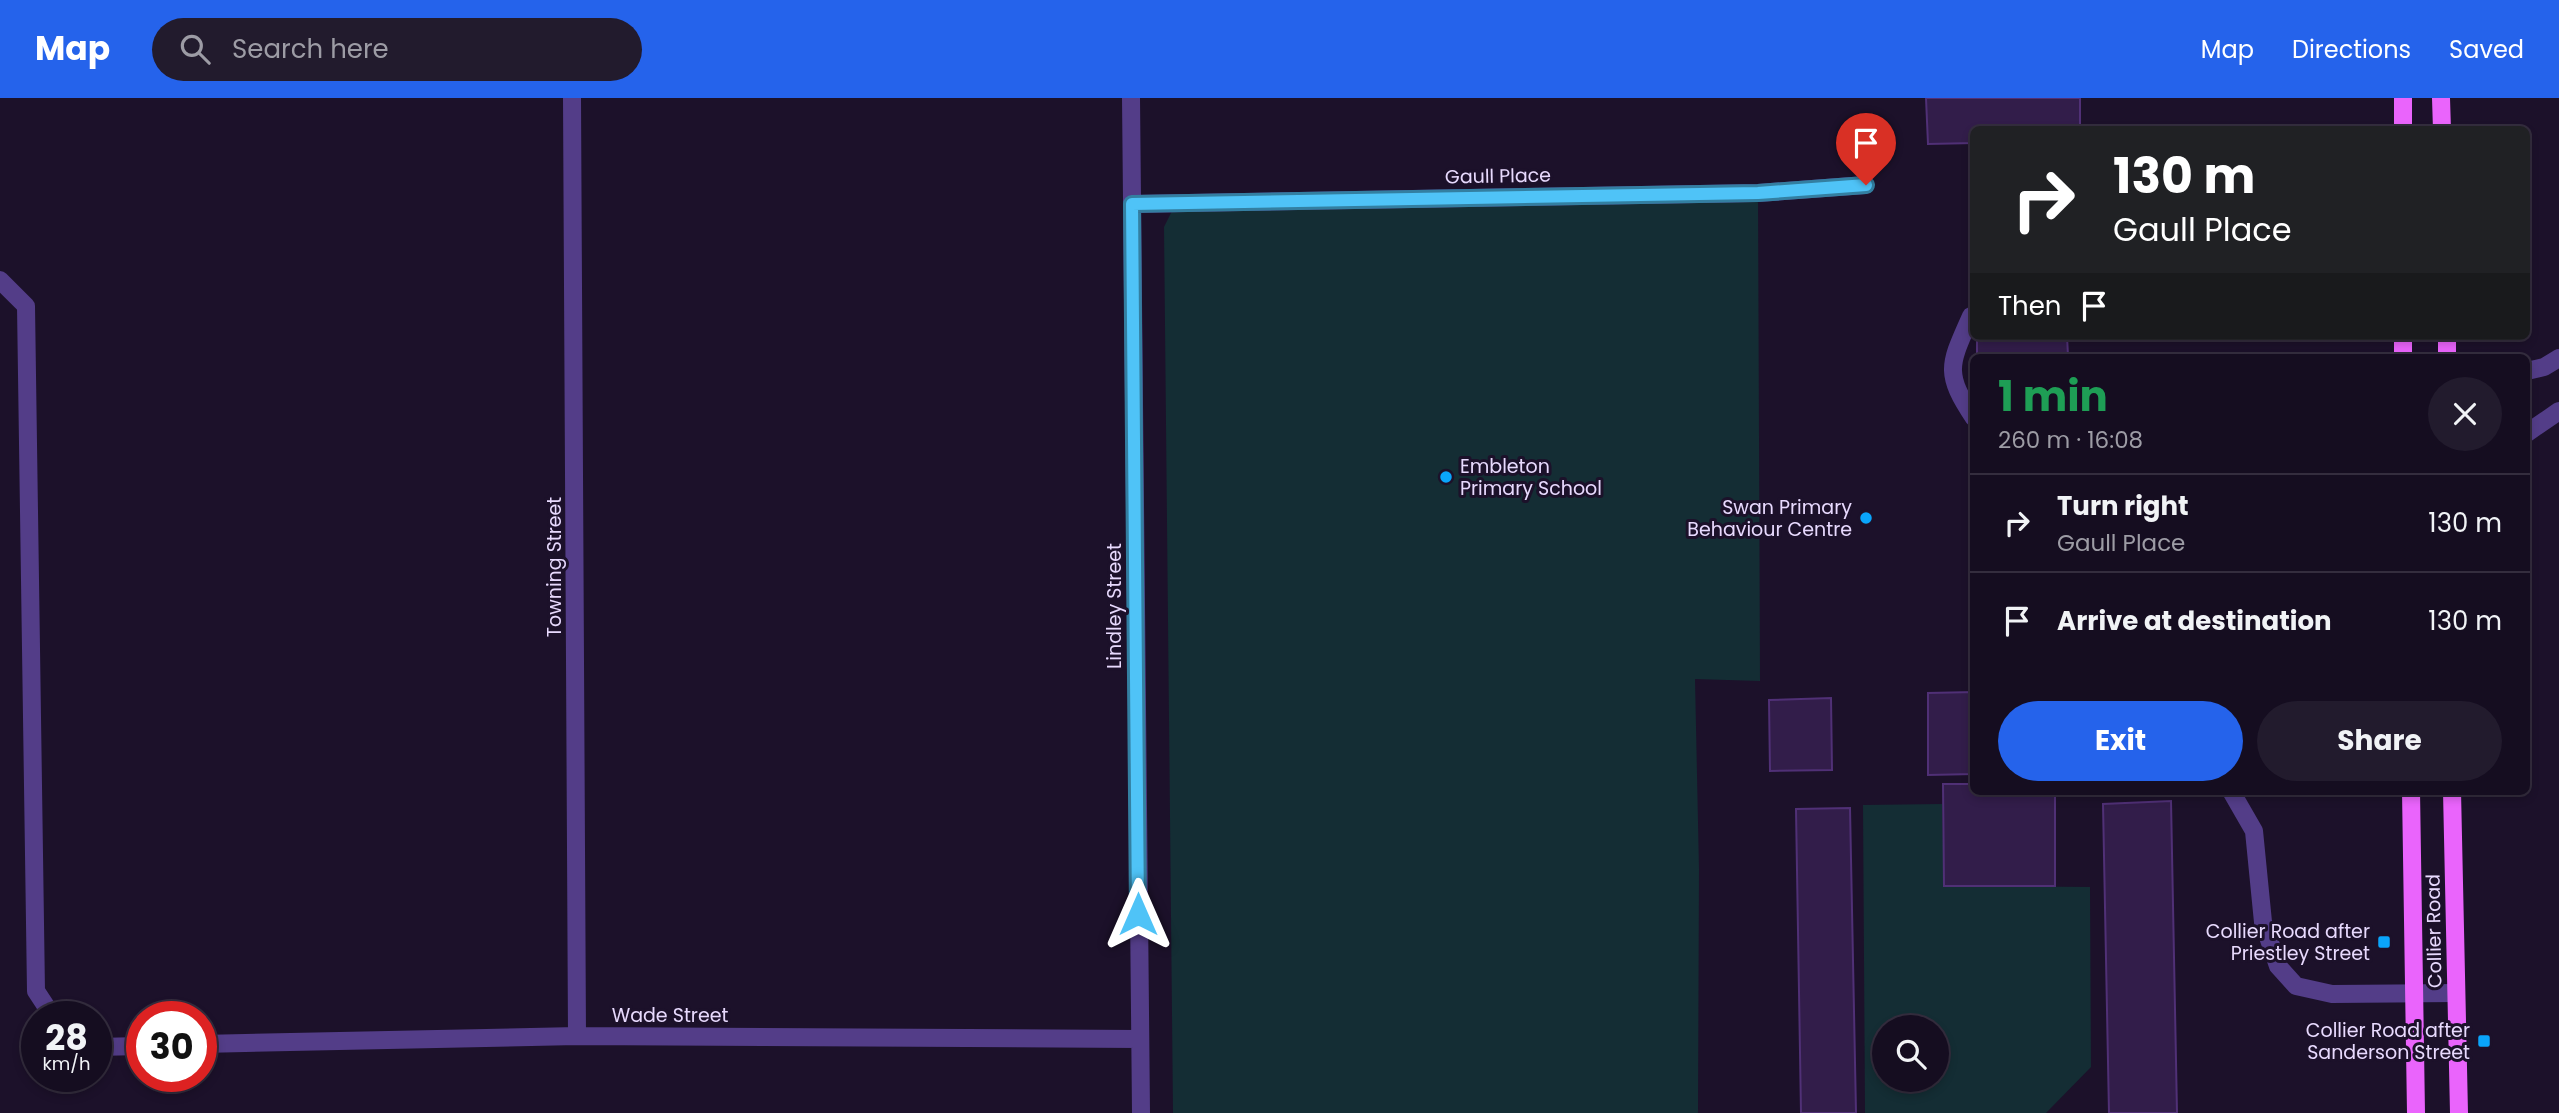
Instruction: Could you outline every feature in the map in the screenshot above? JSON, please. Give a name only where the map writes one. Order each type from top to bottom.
[{"type":"main road","points":[[2403,98],[2403,126]]},
{"type":"main road","points":[[2441,98],[2442,126]]},
{"type":"main road","name":"Collier Road","points":[[2411,795],[2416,1113]]},
{"type":"main road","name":"Collier Road","points":[[2452,795],[2459,1113]]},
{"type":"street","name":"Towning Street","points":[[572,98],[577,1035]]},
{"type":"street","name":"Lindley Street","points":[[1131,98],[1141,1113]]},
{"type":"street","name":"Gaull Place","points":[[1132,204],[1758,193],[1866,185]]},
{"type":"street","points":[[0,280],[26,306],[36,991],[43,1001]]},
{"type":"street","points":[[1970,318],[1952,360],[1956,392],[1970,412]]},
{"type":"street","points":[[2530,370],[2544,368],[2559,358]]},
{"type":"street","points":[[2530,431],[2559,411]]},
{"type":"street","points":[[2233,795],[2254,831],[2263,922],[2278,966],[2296,986],[2332,994],[2456,993]]},
{"type":"street","name":"Wade Street","points":[[217,1045],[577,1035],[1139,1039]]},
{"type":"shaded area","name":"Embleton Primary School","points":[[1758,193],[1760,681],[1695,679],[1699,869],[1698,1113],[1173,1113],[1164,227],[1176,203]]},
{"type":"shaded area","points":[[1942,804],[1944,886],[2090,887],[2091,1067],[2046,1113],[1865,1113],[1863,805]]},
{"type":"building","points":[[1926,98],[2080,98],[2080,126],[1970,126],[1970,143],[1928,144]]},
{"type":"building","points":[[1977,340],[2067,340],[2068,354],[1977,354]]},
{"type":"building","points":[[1970,692],[1970,774],[1928,775],[1928,693]]},
{"type":"building","points":[[1831,698],[1832,770],[1770,771],[1769,700]]},
{"type":"building","points":[[1943,784],[1970,784],[1970,795],[2055,795],[2055,886],[1944,886]]},
{"type":"building","points":[[2171,801],[2177,1113],[2109,1113],[2103,804]]},
{"type":"building","points":[[1850,808],[1856,1113],[1801,1113],[1796,809]]},
{"type":"place","name":"Embleton Primary School","points":[[1446,477]]},
{"type":"place","name":"Swan Primary Behaviour Centre","points":[[1866,518]]},
{"type":"place","name":"Collier Road after Priestley Street","points":[[2384,942]]},
{"type":"place","name":"Collier Road after Sanderson Street","points":[[2484,1041]]},
{"type":"route","points":[[1138,914],[1132,204],[1758,193],[1866,185]]}]
